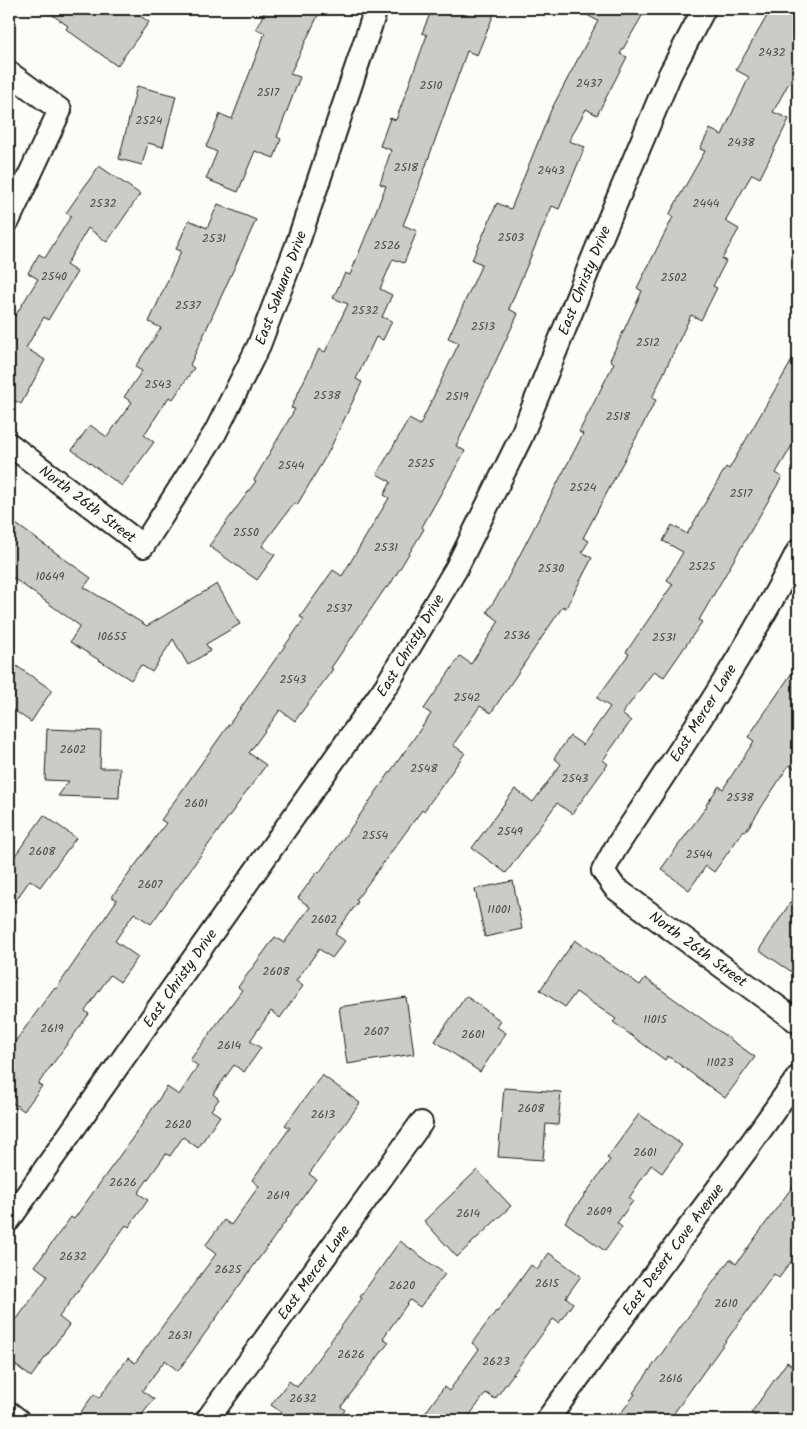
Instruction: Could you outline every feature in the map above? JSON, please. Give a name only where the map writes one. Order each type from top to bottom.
[{"type":"street","name":"East Sahuaro Drive","points":[[143,546],[215,433],[259,345],[297,245],[376,9]]},
{"type":"street","name":"East Christy Drive","points":[[9,1220],[386,686],[456,569],[521,436],[670,74],[704,9]]},
{"type":"street","points":[[9,73],[60,110],[9,219]]},
{"type":"street","name":"North 26th Street","points":[[9,444],[143,546]]},
{"type":"street","name":"East Mercer Lane","points":[[603,872],[615,849],[706,710],[783,581],[798,551]]},
{"type":"street","name":"North 26th Street","points":[[603,872],[616,888],[798,1022]]},
{"type":"street","name":"East Desert Cove Avenue","points":[[547,1420],[798,1077]]},
{"type":"street","name":"East Mercer Lane","points":[[207,1420],[421,1123]]},
{"type":"street","points":[[9,1413],[18,1420]]},
{"type":"building","points":[[44,9],[130,9],[149,22],[117,66],[66,29],[68,26]]},
{"type":"building","points":[[266,9],[321,9],[290,74],[300,77],[277,137],[281,139],[274,158],[255,151],[238,192],[206,179],[217,152],[206,147],[220,114],[232,119],[265,33],[256,29]]},
{"type":"building","points":[[432,9],[496,9],[477,55],[467,51],[403,225],[417,231],[404,263],[393,259],[380,289],[392,295],[382,317],[392,321],[383,340],[376,337],[356,379],[362,382],[329,451],[297,505],[294,503],[262,546],[275,555],[257,580],[209,546],[256,481],[254,480],[295,409],[291,408],[319,349],[325,352],[348,304],[333,298],[345,273],[350,275],[386,186],[380,184],[391,150],[380,146],[390,118],[396,120],[427,35],[422,33]]},
{"type":"building","points":[[576,9],[646,9],[620,54],[627,57],[597,115],[586,109],[569,141],[585,147],[559,209],[552,206],[509,309],[518,314],[456,446],[465,451],[422,527],[424,529],[388,588],[386,587],[331,668],[333,669],[295,721],[280,710],[249,753],[266,765],[151,924],[134,913],[115,941],[138,957],[120,982],[110,975],[85,1011],[89,1014],[38,1084],[42,1086],[24,1111],[9,1100],[9,1050],[54,988],[56,989],[117,900],[112,897],[166,823],[161,820],[304,619],[300,617],[333,570],[342,576],[389,498],[384,495],[391,482],[377,474],[409,419],[420,425],[459,343],[448,338],[482,264],[472,260],[497,203],[511,209],[551,110],[598,21]]},
{"type":"building","points":[[771,9],[798,9],[798,66],[773,112],[789,119],[760,178],[752,174],[725,221],[739,229],[722,259],[726,261],[713,286],[717,288],[701,320],[691,315],[652,398],[656,400],[583,538],[589,541],[582,552],[592,558],[566,608],[563,606],[491,713],[480,706],[453,745],[465,753],[424,811],[422,810],[356,900],[358,902],[335,934],[345,941],[332,958],[319,949],[296,981],[303,986],[280,1018],[271,1011],[250,1041],[261,1048],[244,1072],[234,1065],[213,1094],[219,1099],[211,1110],[220,1116],[198,1148],[183,1137],[170,1156],[166,1154],[138,1193],[148,1200],[129,1227],[126,1225],[59,1317],[69,1325],[31,1377],[9,1360],[9,1330],[48,1276],[35,1266],[71,1217],[74,1219],[167,1087],[179,1095],[198,1066],[190,1060],[242,990],[238,987],[275,937],[284,943],[310,907],[298,898],[317,872],[319,873],[431,714],[424,709],[460,656],[471,664],[499,621],[487,612],[503,587],[583,434],[579,432],[614,363],[610,360],[642,291],[637,288],[673,217],[669,215],[705,151],[700,149],[710,129],[722,135],[749,77],[736,70]]},
{"type":"building","points":[[137,86],[176,96],[163,147],[148,143],[142,165],[119,159]]},
{"type":"building","points":[[99,166],[140,194],[107,242],[88,228],[66,265],[77,272],[48,320],[44,317],[26,348],[45,360],[21,404],[9,397],[9,312],[15,316],[38,279],[28,273],[39,254],[45,258],[71,216],[66,213]]},
{"type":"building","points":[[218,204],[256,220],[190,365],[194,368],[173,399],[169,397],[144,435],[154,442],[122,486],[72,450],[90,425],[107,437],[132,402],[124,397],[142,371],[135,367],[161,328],[149,322],[181,251],[176,249],[189,220],[207,228]]},
{"type":"building","points":[[798,350],[798,435],[776,473],[782,477],[699,620],[702,622],[664,677],[654,671],[622,714],[631,721],[603,760],[608,764],[572,814],[557,803],[506,873],[472,848],[515,789],[533,802],[561,764],[554,758],[570,736],[583,745],[610,707],[597,698],[629,654],[626,652],[673,584],[667,580],[683,552],[663,541],[672,525],[687,534],[726,467],[729,469]]},
{"type":"building","points":[[9,519],[91,578],[84,587],[147,626],[217,584],[240,624],[206,644],[210,651],[188,665],[173,639],[152,672],[141,665],[131,680],[70,642],[80,626],[9,575]]},
{"type":"building","points":[[9,661],[52,690],[31,722],[9,707]]},
{"type":"building","points":[[798,664],[798,771],[789,765],[746,831],[744,830],[714,872],[706,866],[689,890],[661,869],[707,806],[719,786],[723,789],[754,741],[748,737]]},
{"type":"building","points":[[47,729],[101,731],[100,768],[120,768],[119,798],[58,796],[69,781],[45,780]]},
{"type":"building","points":[[44,815],[76,838],[40,887],[30,880],[9,910],[9,864]]},
{"type":"building","points":[[513,881],[522,929],[485,937],[475,889]]},
{"type":"building","points":[[798,891],[798,976],[759,950]]},
{"type":"building","points":[[575,940],[640,985],[645,978],[755,1057],[725,1098],[668,1056],[665,1060],[613,1022],[616,1019],[576,992],[565,1007],[540,990]]},
{"type":"building","points":[[466,996],[501,1021],[497,1027],[506,1033],[480,1072],[435,1041]]},
{"type":"building","points":[[406,997],[414,1054],[347,1064],[339,1007]]},
{"type":"building","points":[[322,1075],[360,1103],[309,1174],[316,1179],[178,1371],[165,1360],[142,1391],[154,1399],[138,1420],[90,1420],[80,1413],[94,1394],[99,1398],[128,1358],[135,1363],[216,1254],[205,1246],[224,1220],[231,1225],[259,1186],[252,1180],[290,1128],[285,1125]]},
{"type":"building","points":[[504,1088],[561,1092],[558,1125],[546,1124],[543,1160],[498,1157]]},
{"type":"building","points":[[639,1114],[682,1145],[662,1173],[651,1165],[629,1198],[633,1201],[617,1223],[622,1227],[605,1251],[565,1222],[610,1160],[607,1158]]},
{"type":"building","points":[[477,1170],[511,1206],[457,1257],[424,1221]]},
{"type":"building","points":[[798,1179],[798,1252],[779,1278],[774,1274],[669,1420],[616,1420],[635,1394],[633,1393],[730,1259],[736,1264]]},
{"type":"building","points":[[400,1241],[445,1274],[420,1307],[410,1300],[383,1338],[389,1342],[341,1407],[345,1410],[338,1420],[292,1420],[271,1405],[289,1381],[297,1387],[362,1298],[360,1297]]},
{"type":"building","points":[[549,1253],[581,1276],[566,1297],[573,1303],[559,1323],[553,1319],[495,1399],[486,1393],[466,1420],[420,1420],[444,1387],[449,1391],[479,1349],[472,1343],[531,1265],[537,1270]]},
{"type":"building","points":[[787,1362],[798,1371],[798,1420],[761,1420],[751,1413]]}]
